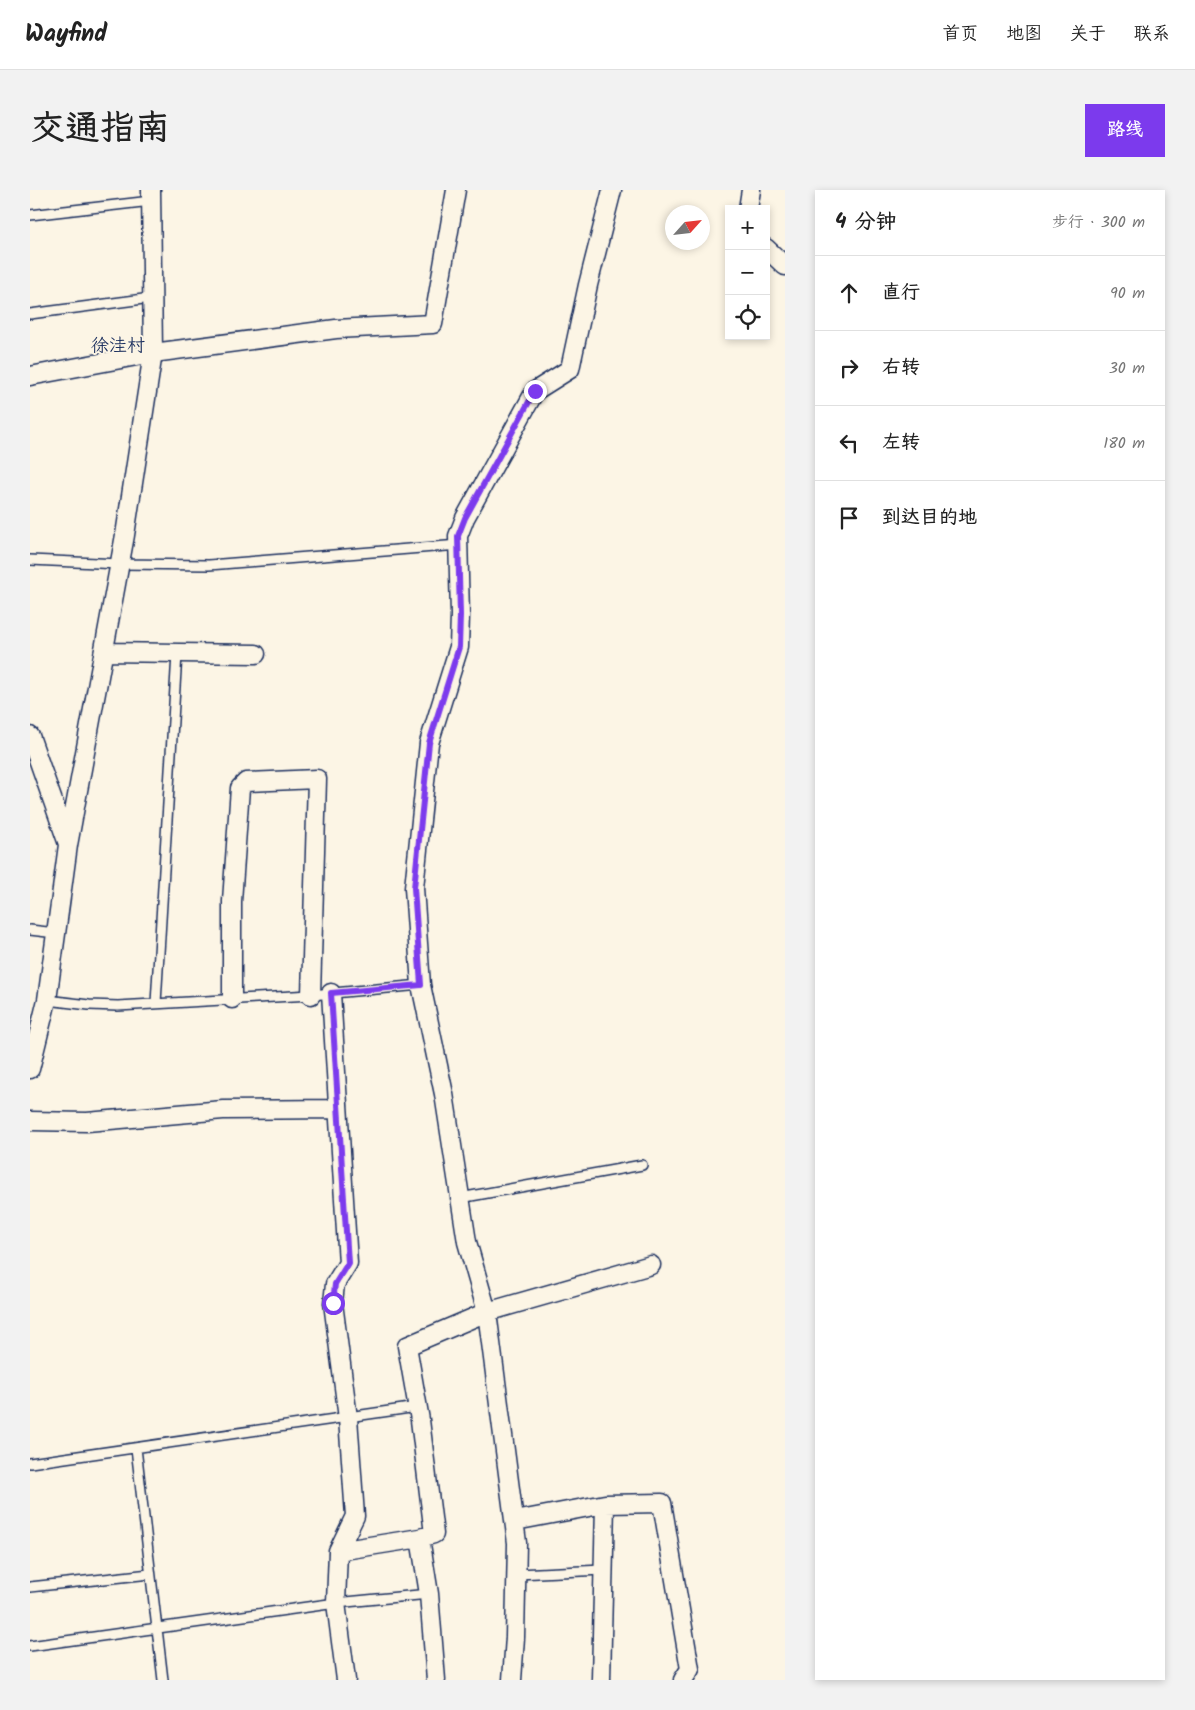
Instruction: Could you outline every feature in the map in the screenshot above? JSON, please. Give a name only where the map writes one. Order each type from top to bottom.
[{"type":"street","points":[[30,376],[153,353],[336,329],[433,324],[456,190]]},
{"type":"street","points":[[512,1680],[518,1543],[487,1312],[467,1242],[444,1094],[421,985],[414,888],[429,743],[459,647],[458,536],[465,518],[535,391],[570,369],[588,285],[612,190]]},
{"type":"street","points":[[749,205],[751,190]]},
{"type":"street","points":[[30,1069],[47,1000],[68,845],[120,564],[153,353],[151,195]]},
{"type":"street","points":[[768,250],[785,266]]},
{"type":"street","points":[[104,652],[256,654]]},
{"type":"street","points":[[30,736],[68,845]]},
{"type":"street","points":[[232,999],[232,901],[240,788],[246,782],[318,779],[311,995]]},
{"type":"street","points":[[331,993],[348,1263],[335,1284],[333,1303],[348,1418],[355,1516],[338,1551],[336,1603],[346,1680]]},
{"type":"street","points":[[30,1121],[87,1122],[224,1110],[338,1109]]},
{"type":"street","points":[[338,1551],[434,1534],[407,1346],[487,1312],[651,1265]]},
{"type":"street","points":[[515,1521],[605,1504],[662,1503],[690,1669],[683,1680]]},
{"type":"street","points":[[601,1680],[605,1504]]},
{"type":"street","points":[[420,1538],[429,1594],[436,1680]]},
{"type":"lane","points":[[30,215],[151,195]]},
{"type":"lane","points":[[30,314],[152,298]]},
{"type":"lane","points":[[30,560],[209,565],[459,545]]},
{"type":"lane","points":[[156,1003],[176,654]]},
{"type":"lane","points":[[30,930],[56,933]]},
{"type":"lane","points":[[47,1000],[118,1006],[311,995],[421,985]]},
{"type":"lane","points":[[460,1198],[642,1165]]},
{"type":"lane","points":[[30,1463],[417,1407]]},
{"type":"lane","points":[[136,1448],[163,1680]]},
{"type":"lane","points":[[517,1574],[603,1570]]},
{"type":"lane","points":[[30,1587],[150,1574]]},
{"type":"lane","points":[[30,1646],[336,1603],[429,1594]]},
{"type":"district","name":"徐洼村","points":[[118,346]]},
{"type":"route","points":[[333,1303],[335,1284],[348,1263],[331,993],[421,985],[414,888],[429,743],[459,647],[458,536],[465,518],[535,391]]}]
